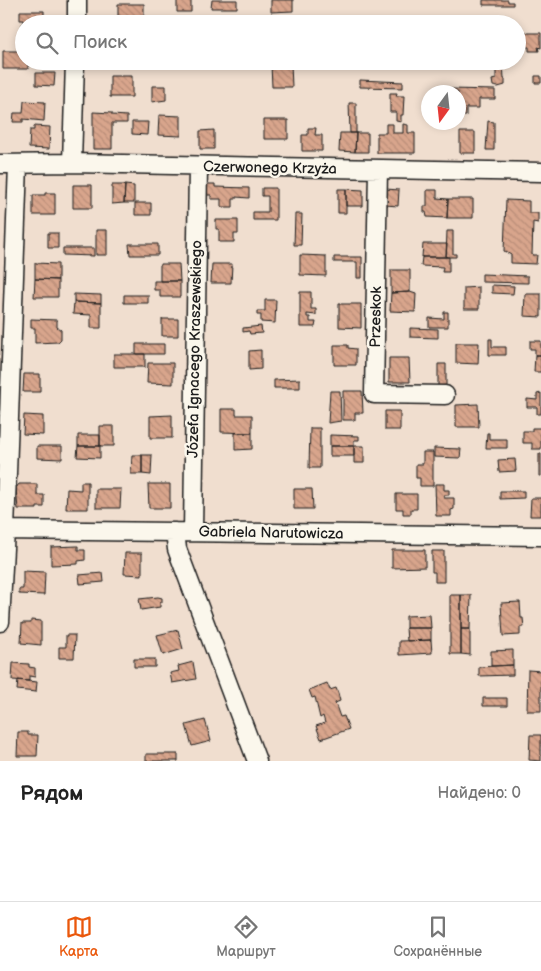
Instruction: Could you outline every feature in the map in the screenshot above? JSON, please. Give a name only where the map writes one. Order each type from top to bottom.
[{"type":"street","points":[[76,15],[77,0]]},
{"type":"street","points":[[72,163],[75,70]]},
{"type":"street","name":"Czerwonego Krzyża","points":[[0,164],[72,163],[541,172]]},
{"type":"street","points":[[0,622],[18,164]]},
{"type":"street","name":"Józefa Ignacego Kraszewskiego","points":[[193,532],[198,166]]},
{"type":"street","name":"Przeskok","points":[[378,170],[374,394],[445,395]]},
{"type":"street","name":"Gabriela Narutowicza","points":[[3,530],[541,536]]},
{"type":"street","points":[[175,532],[176,549],[257,761]]},
{"type":"building","points":[[177,0],[191,0],[191,12],[177,12]]},
{"type":"building","points":[[212,0],[237,0],[237,8],[211,8]]},
{"type":"building","points":[[271,0],[293,0],[293,11],[271,12]]},
{"type":"building","points":[[483,0],[508,0],[508,2],[513,2],[513,5],[483,5]]},
{"type":"building","points":[[118,4],[144,4],[144,15],[118,15]]},
{"type":"building","points":[[20,11],[44,11],[44,15],[20,15]]},
{"type":"building","points":[[526,33],[541,33],[541,48],[538,47],[539,51],[529,51],[529,47],[526,47]]},
{"type":"building","points":[[3,51],[15,51],[15,69],[3,69]]},
{"type":"building","points":[[271,70],[291,70],[292,87],[272,87]]},
{"type":"building","points":[[496,70],[504,70],[505,85],[493,86],[492,80],[496,79]]},
{"type":"building","points":[[36,73],[55,73],[54,86],[36,85]]},
{"type":"building","points":[[110,76],[132,76],[132,97],[110,97]]},
{"type":"building","points":[[535,76],[541,76],[541,83],[535,83]]},
{"type":"building","points":[[360,80],[403,82],[403,88],[360,87]]},
{"type":"building","points":[[152,86],[166,86],[166,100],[152,102]]},
{"type":"building","points":[[466,89],[495,90],[495,99],[479,99],[479,108],[466,108]]},
{"type":"building","points":[[390,93],[397,93],[396,96],[404,96],[401,122],[396,121],[396,112],[390,112]]},
{"type":"building","points":[[24,101],[45,102],[44,121],[23,119],[23,122],[13,122],[14,113],[23,113]]},
{"type":"building","points":[[349,103],[356,103],[356,133],[350,133]]},
{"type":"building","points":[[93,112],[127,116],[127,123],[112,123],[112,149],[93,149]]},
{"type":"building","points":[[159,115],[181,116],[181,136],[158,135]]},
{"type":"building","points":[[264,120],[288,120],[288,139],[264,139]]},
{"type":"building","points":[[488,121],[494,122],[494,150],[486,150]]},
{"type":"building","points":[[132,122],[148,122],[147,135],[132,134]]},
{"type":"building","points":[[386,124],[393,124],[393,133],[403,133],[403,124],[408,125],[408,133],[415,133],[415,153],[377,153],[377,133],[386,133]]},
{"type":"building","points":[[34,126],[50,127],[49,149],[29,148],[30,130],[34,130]]},
{"type":"building","points":[[308,128],[316,128],[315,135],[322,135],[322,151],[302,151],[302,135],[308,135]]},
{"type":"building","points":[[214,130],[214,149],[200,149],[200,131]]},
{"type":"building","points":[[460,132],[475,132],[475,153],[460,153]]},
{"type":"building","points":[[340,133],[356,133],[355,152],[339,151]]},
{"type":"building","points":[[356,133],[368,133],[368,152],[355,152]]},
{"type":"building","points":[[207,184],[215,184],[215,187],[249,188],[249,198],[236,197],[236,199],[233,199],[233,207],[221,207],[221,199],[211,199],[211,195],[207,195]]},
{"type":"building","points":[[73,185],[92,185],[92,208],[73,208]]},
{"type":"building","points":[[112,185],[125,185],[124,203],[112,204]]},
{"type":"building","points":[[125,185],[134,186],[134,203],[124,203]]},
{"type":"building","points":[[262,188],[276,188],[276,220],[253,220],[253,212],[268,212],[268,196],[262,196]]},
{"type":"building","points":[[338,189],[346,189],[346,213],[338,213]]},
{"type":"building","points":[[346,189],[363,190],[363,206],[346,206]]},
{"type":"building","points":[[386,189],[399,190],[398,206],[385,205]]},
{"type":"building","points":[[427,190],[437,190],[437,198],[448,199],[447,218],[427,217],[426,212],[424,212],[424,206],[427,206]]},
{"type":"building","points":[[45,193],[55,193],[55,215],[33,215],[33,195],[45,195]]},
{"type":"building","points":[[448,199],[473,199],[473,218],[447,218]]},
{"type":"building","points":[[506,200],[529,201],[529,213],[538,213],[538,223],[533,222],[532,255],[537,255],[536,264],[511,263],[511,255],[504,251]]},
{"type":"building","points":[[135,203],[151,203],[151,215],[135,215]]},
{"type":"building","points":[[295,214],[302,214],[301,245],[294,245]]},
{"type":"building","points":[[216,220],[238,220],[238,234],[234,234],[234,242],[219,242],[219,229],[216,229]]},
{"type":"building","points":[[96,230],[107,230],[107,255],[96,255]]},
{"type":"building","points":[[447,231],[453,231],[453,254],[456,254],[456,257],[446,257]]},
{"type":"building","points":[[48,233],[58,233],[58,248],[48,248]]},
{"type":"building","points":[[129,244],[158,244],[158,255],[130,255]]},
{"type":"building","points":[[423,244],[447,244],[446,257],[422,257]]},
{"type":"building","points":[[63,248],[94,248],[94,256],[63,255]]},
{"type":"building","points":[[300,255],[326,256],[326,276],[300,275]]},
{"type":"building","points":[[334,257],[362,257],[362,278],[357,278],[357,262],[334,262]]},
{"type":"building","points":[[422,257],[449,257],[449,272],[442,272],[443,267],[421,266]]},
{"type":"building","points":[[35,263],[58,264],[58,280],[35,279]]},
{"type":"building","points":[[160,264],[179,264],[180,281],[160,281]]},
{"type":"building","points":[[212,264],[232,264],[231,283],[211,283]]},
{"type":"building","points":[[391,270],[410,270],[410,292],[391,293]]},
{"type":"building","points":[[482,274],[528,276],[528,283],[482,282]]},
{"type":"building","points":[[35,279],[58,280],[58,297],[34,297]]},
{"type":"building","points":[[154,281],[180,281],[180,297],[160,297],[160,290],[154,290]]},
{"type":"building","points":[[492,285],[514,286],[513,294],[492,293]]},
{"type":"building","points":[[479,287],[479,309],[464,309],[464,288]]},
{"type":"building","points":[[300,292],[311,292],[311,309],[316,309],[316,315],[307,314],[307,317],[310,317],[310,322],[316,322],[315,327],[300,327]]},
{"type":"building","points":[[410,292],[416,294],[415,312],[390,311],[391,293]]},
{"type":"building","points":[[74,294],[101,295],[101,303],[74,302]]},
{"type":"building","points":[[525,294],[541,294],[541,317],[524,316]]},
{"type":"building","points":[[124,295],[148,295],[148,303],[124,303]]},
{"type":"building","points":[[265,300],[276,300],[275,323],[261,322],[261,315],[257,315],[257,311],[265,311]]},
{"type":"building","points":[[74,302],[101,303],[101,328],[91,328],[91,315],[73,314]]},
{"type":"building","points":[[339,304],[361,304],[361,328],[339,327]]},
{"type":"building","points":[[444,312],[448,312],[448,327],[429,327],[429,318],[444,319]]},
{"type":"building","points":[[31,319],[57,320],[57,327],[61,330],[61,339],[58,342],[35,343],[35,328],[31,328]]},
{"type":"building","points":[[162,319],[178,319],[178,336],[162,336]]},
{"type":"building","points":[[261,326],[262,333],[250,334],[249,331],[243,332],[243,328]]},
{"type":"building","points":[[410,328],[438,329],[438,338],[410,337]]},
{"type":"building","points":[[489,339],[492,339],[492,347],[506,347],[506,355],[489,355]]},
{"type":"building","points":[[530,341],[541,341],[541,355],[535,355],[535,349],[530,349]]},
{"type":"building","points":[[456,343],[479,343],[478,364],[456,363]]},
{"type":"building","points":[[136,344],[164,344],[164,354],[136,354]]},
{"type":"building","points":[[334,345],[348,345],[348,348],[356,349],[356,365],[334,365]]},
{"type":"building","points":[[261,350],[261,369],[249,370],[249,351]]},
{"type":"building","points":[[114,354],[145,354],[145,367],[114,367]]},
{"type":"building","points":[[535,355],[541,355],[541,372],[534,372]]},
{"type":"building","points":[[389,358],[409,358],[410,382],[389,382]]},
{"type":"building","points":[[148,363],[173,363],[173,384],[147,383]]},
{"type":"building","points":[[438,364],[446,364],[446,388],[438,388]]},
{"type":"building","points":[[24,374],[40,374],[40,392],[23,392]]},
{"type":"building","points":[[300,379],[300,388],[274,388],[274,380]]},
{"type":"building","points":[[330,391],[340,391],[341,421],[328,423]]},
{"type":"building","points":[[343,391],[362,391],[363,413],[355,413],[355,420],[343,420]]},
{"type":"building","points":[[541,393],[541,414],[537,414],[537,407],[527,407],[527,399],[537,400],[537,394]]},
{"type":"building","points":[[478,404],[479,427],[456,427],[456,405]]},
{"type":"building","points":[[221,409],[236,409],[236,415],[252,415],[252,433],[221,432]]},
{"type":"building","points":[[385,411],[400,411],[400,430],[385,430]]},
{"type":"building","points":[[24,415],[43,416],[43,435],[23,434]]},
{"type":"building","points":[[172,415],[172,438],[150,438],[150,416]]},
{"type":"building","points":[[100,426],[114,426],[114,446],[100,446]]},
{"type":"building","points":[[310,428],[320,428],[320,468],[309,468]]},
{"type":"building","points":[[532,428],[541,428],[541,449],[532,449],[532,443],[523,443],[523,431],[532,431]]},
{"type":"building","points":[[235,433],[252,433],[252,449],[235,450]]},
{"type":"building","points":[[487,433],[489,433],[489,439],[507,439],[507,448],[486,448]]},
{"type":"building","points":[[78,435],[100,435],[100,446],[78,446]]},
{"type":"building","points":[[330,435],[359,436],[359,440],[354,440],[354,446],[330,446]]},
{"type":"building","points":[[37,446],[62,446],[62,459],[37,458]]},
{"type":"building","points":[[78,446],[100,446],[100,458],[77,457]]},
{"type":"building","points":[[330,446],[354,446],[354,456],[330,456]]},
{"type":"building","points":[[354,446],[364,446],[364,463],[354,463]]},
{"type":"building","points":[[434,448],[461,449],[460,458],[434,457]]},
{"type":"building","points":[[423,452],[433,452],[433,486],[420,486],[420,478],[416,478],[416,464],[423,464]]},
{"type":"building","points":[[539,454],[541,454],[541,476],[539,476]]},
{"type":"building","points":[[132,455],[142,455],[142,474],[131,474]]},
{"type":"building","points":[[142,455],[152,455],[151,475],[142,474]]},
{"type":"building","points":[[515,459],[516,471],[499,472],[498,460]]},
{"type":"building","points":[[81,482],[88,482],[88,509],[66,509],[67,489],[81,490]]},
{"type":"building","points":[[19,484],[37,484],[37,495],[44,495],[44,507],[18,509],[16,488]]},
{"type":"building","points":[[148,484],[170,484],[170,508],[149,508]]},
{"type":"building","points":[[435,484],[444,484],[444,490],[449,490],[449,495],[444,495],[444,498],[454,498],[454,509],[451,510],[451,516],[436,516]]},
{"type":"building","points":[[96,489],[121,489],[120,508],[96,508]]},
{"type":"building","points":[[294,489],[312,489],[313,509],[294,509]]},
{"type":"building","points":[[500,491],[524,491],[524,498],[500,499]]},
{"type":"building","points":[[396,494],[417,494],[417,509],[411,509],[411,514],[403,514],[403,509],[396,509]]},
{"type":"building","points":[[531,498],[541,498],[541,516],[530,516]]},
{"type":"building","points":[[78,546],[78,550],[85,550],[85,560],[78,561],[78,564],[51,565],[51,547]]},
{"type":"building","points":[[392,550],[425,550],[425,567],[392,568]]},
{"type":"building","points":[[432,551],[444,551],[444,582],[435,582],[435,572],[432,572]]},
{"type":"building","points":[[125,553],[142,553],[142,575],[124,574]]},
{"type":"building","points":[[23,571],[45,572],[44,595],[19,594],[19,589],[23,589]]},
{"type":"building","points":[[103,573],[104,582],[80,584],[79,575]]},
{"type":"building","points":[[450,595],[461,595],[461,654],[450,654]]},
{"type":"building","points":[[461,595],[471,595],[470,629],[461,629]]},
{"type":"building","points":[[162,598],[160,607],[141,610],[139,599]]},
{"type":"building","points":[[520,602],[521,618],[523,618],[524,627],[520,627],[520,635],[503,636],[501,603]]},
{"type":"building","points":[[430,615],[431,628],[406,628],[406,616]]},
{"type":"building","points":[[31,620],[41,621],[41,645],[21,643],[22,623],[31,623]]},
{"type":"building","points":[[406,628],[431,628],[431,640],[407,641]]},
{"type":"building","points":[[461,629],[470,629],[470,655],[461,654]]},
{"type":"building","points":[[178,630],[183,649],[163,655],[157,635]]},
{"type":"building","points":[[66,635],[75,635],[74,658],[59,658],[59,647],[66,647]]},
{"type":"building","points":[[431,640],[432,653],[399,655],[399,641]]},
{"type":"building","points":[[513,650],[513,665],[491,666],[491,651]]},
{"type":"building","points":[[134,659],[155,659],[155,667],[134,667]]},
{"type":"building","points":[[193,662],[196,679],[172,683],[170,673],[179,671],[178,666]]},
{"type":"building","points":[[13,663],[29,664],[29,667],[35,668],[35,677],[29,676],[29,681],[12,680]]},
{"type":"building","points":[[513,665],[513,675],[479,676],[479,667]]},
{"type":"building","points":[[528,670],[541,671],[541,711],[527,711]]},
{"type":"building","points":[[18,680],[37,682],[36,692],[17,690]]},
{"type":"building","points":[[327,683],[330,690],[336,688],[340,701],[335,703],[340,717],[344,716],[349,729],[321,739],[316,726],[325,723],[323,716],[320,718],[315,697],[312,698],[309,690]]},
{"type":"building","points":[[483,698],[507,698],[507,706],[483,706]]},
{"type":"building","points":[[205,720],[211,741],[192,746],[186,725]]},
{"type":"building","points":[[18,732],[38,735],[37,756],[17,756]]},
{"type":"building","points":[[530,735],[541,735],[541,761],[529,760]]},
{"type":"building","points":[[146,754],[178,754],[178,761],[146,761]]}]
